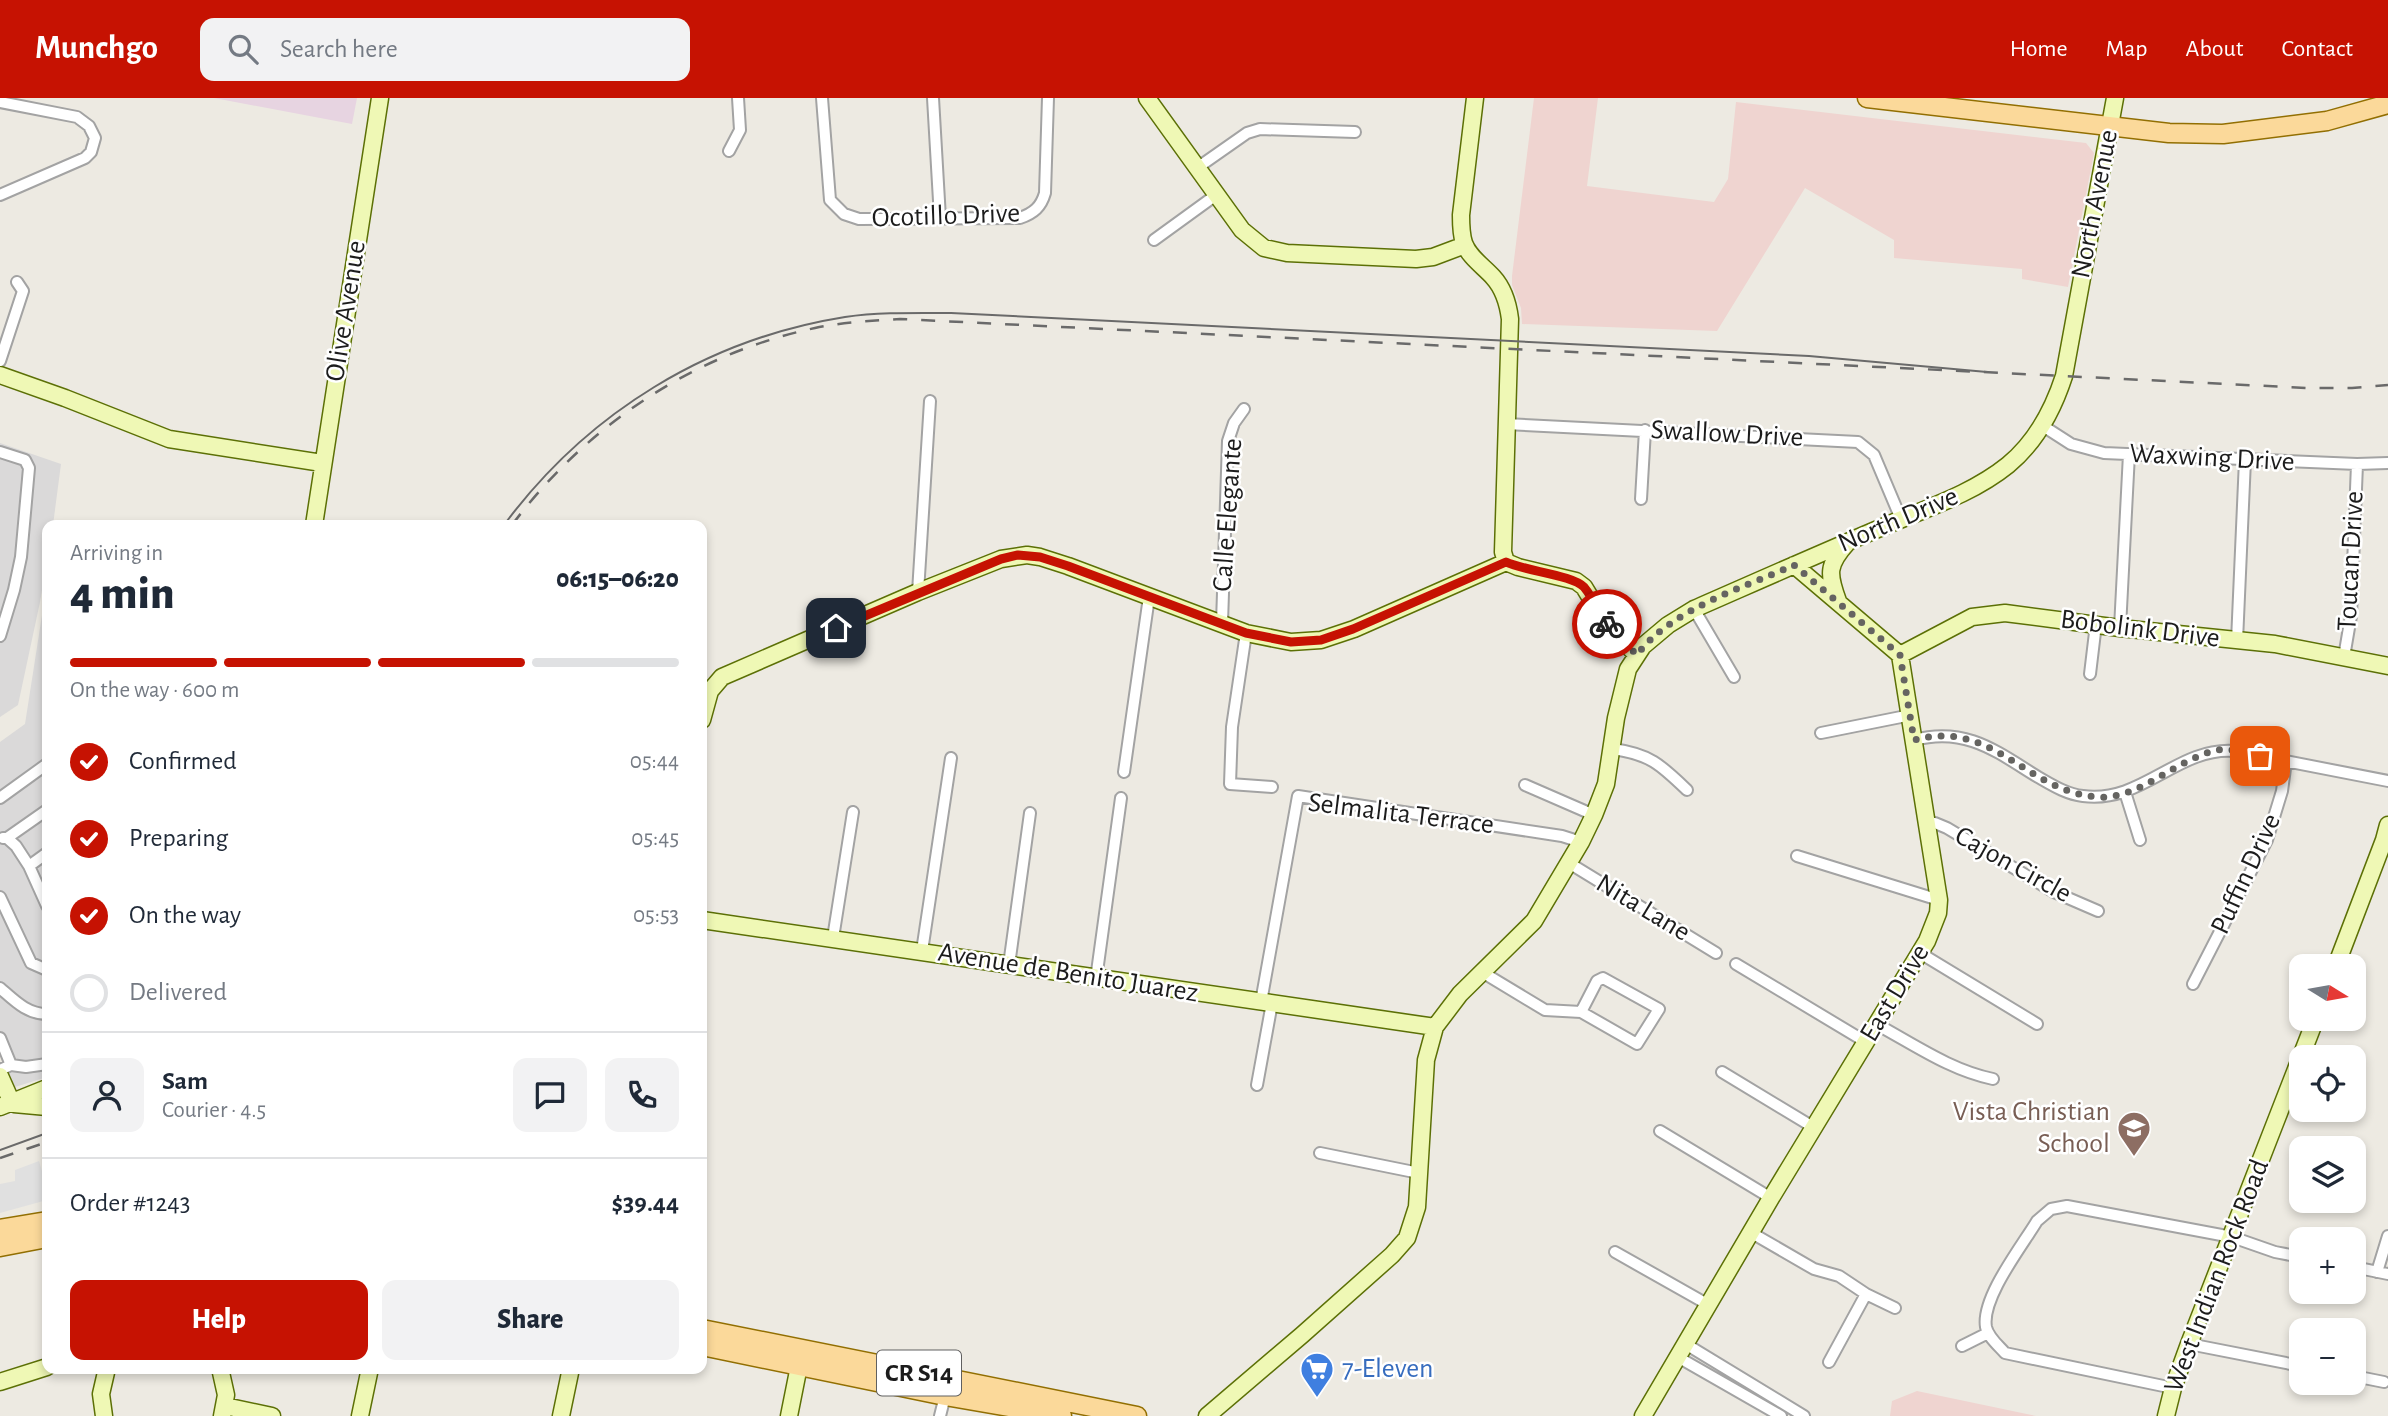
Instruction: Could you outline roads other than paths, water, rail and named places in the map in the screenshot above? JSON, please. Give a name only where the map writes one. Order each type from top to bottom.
[{"type":"main road","points":[[1867,98],[2169,133],[2223,134],[2327,121],[2388,104]]},
{"type":"main road","points":[[0,1228],[42,1222]]},
{"type":"main road","points":[[0,1247],[42,1236]]},
{"type":"main road","name":"CR S14","points":[[707,1330],[1137,1416]]},
{"type":"main road","points":[[707,1339],[734,1343],[741,1337]]},
{"type":"main road","name":"CR S14","points":[[707,1347],[945,1396],[1062,1416]]},
{"type":"street","name":"Olive Avenue","points":[[315,520],[380,98]]},
{"type":"street","points":[[729,151],[740,130],[738,98]]},
{"type":"street","name":"Ocotillo Drive","points":[[822,98],[830,200],[845,214],[859,219],[1020,218],[1037,209]]},
{"type":"street","points":[[933,98],[940,218]]},
{"type":"street","points":[[1046,219],[1037,209],[1045,193],[1048,98]]},
{"type":"street","points":[[1147,98],[1242,230],[1264,248],[1287,253],[1416,259],[1433,257],[1465,245]]},
{"type":"street","points":[[1475,98],[1461,215],[1465,245],[1499,284],[1510,319],[1503,523],[1503,552],[1506,562]]},
{"type":"street","name":"North Avenue","points":[[2075,310],[2115,98]]},
{"type":"street","points":[[0,103],[77,117],[89,126],[95,138],[91,152],[85,158],[0,195]]},
{"type":"street","points":[[1197,168],[1248,133],[1260,129],[1355,131]]},
{"type":"street","points":[[1154,240],[1216,195]]},
{"type":"street","points":[[0,361],[23,291],[17,282]]},
{"type":"street","name":"North Drive","points":[[1637,655],[1643,646],[1668,625],[1694,609],[1958,495],[1988,479],[2016,457],[2043,426],[2056,401],[2064,376],[2075,310]]},
{"type":"street","points":[[0,375],[169,439],[323,463]]},
{"type":"street","points":[[918,592],[930,401]]},
{"type":"street","name":"Calle Elegante","points":[[1222,623],[1228,441],[1234,423],[1244,409]]},
{"type":"street","name":"Swallow Drive","points":[[1506,424],[1858,442],[1874,455],[1901,519]]},
{"type":"street","name":"Waxwing Drive","points":[[2043,426],[2071,444],[2085,449],[2129,454],[2388,463]]},
{"type":"street","points":[[1641,499],[1644,430]]},
{"type":"street","points":[[0,452],[25,460],[29,468],[21,557],[0,636]]},
{"type":"street","points":[[2120,628],[2129,454]]},
{"type":"street","points":[[2237,641],[2245,460]]},
{"type":"street","name":"Toucan Drive","points":[[2344,657],[2351,616],[2357,464]]},
{"type":"street","points":[[1839,603],[1829,577],[1837,554],[1848,542]]},
{"type":"street","points":[[707,689],[722,677],[918,592],[1001,559],[1027,555],[1068,566],[1246,633],[1291,642],[1321,640],[1353,629],[1506,562],[1576,581],[1584,587],[1607,625],[1637,655],[1628,669],[1621,691],[1606,784],[1581,842],[1534,921],[1460,994],[1435,1027],[1426,1060],[1417,1207],[1407,1238],[1392,1255],[1207,1416]]},
{"type":"street","points":[[1794,565],[1900,655]]},
{"type":"street","points":[[1125,772],[1149,597]]},
{"type":"street","points":[[1694,609],[1734,677]]},
{"type":"street","name":"Bobolink Drive","points":[[1900,655],[1972,617],[2005,613],[2275,644],[2388,666]]},
{"type":"street","points":[[2090,674],[2096,624]]},
{"type":"street","points":[[1246,633],[1232,727],[1230,784],[1272,788]]},
{"type":"street","name":"East Drive","points":[[1643,1416],[1770,1198],[1920,953],[1938,913],[1939,900],[1928,824],[1900,655]]},
{"type":"street","points":[[1821,733],[1911,715]]},
{"type":"street","points":[[1914,740],[1932,735],[1955,735],[1982,742],[2055,786],[2073,794],[2103,798],[2139,787],[2188,759],[2219,750],[2388,780]]},
{"type":"street","points":[[1613,749],[1636,752],[1663,766],[1687,790]]},
{"type":"street","points":[[922,951],[951,758]]},
{"type":"street","name":"Puffin Drive","points":[[2193,984],[2267,840],[2282,791],[2286,761]]},
{"type":"street","points":[[0,798],[42,768]]},
{"type":"street","points":[[1525,785],[1594,816]]},
{"type":"street","points":[[2125,792],[2140,840]]},
{"type":"street","name":"Selmalita Terrace","points":[[1266,1002],[1298,796],[1562,836],[1581,842]]},
{"type":"street","points":[[1096,979],[1121,799]]},
{"type":"street","points":[[833,938],[853,812]]},
{"type":"street","points":[[42,813],[4,838],[16,846],[42,895]]},
{"type":"street","points":[[1009,965],[1030,813]]},
{"type":"street","name":"Cajon Circle","points":[[1928,824],[1947,828],[2053,891],[2098,911]]},
{"type":"street","points":[[2341,954],[2388,825]]},
{"type":"street","points":[[1797,856],[1939,900]]},
{"type":"street","points":[[29,866],[42,857]]},
{"type":"street","name":"Nita Lane","points":[[1569,863],[1716,953]]},
{"type":"street","points":[[0,897],[31,963],[42,968]]},
{"type":"street","name":"Avenue de Benito Juarez","points":[[707,921],[1435,1027]]},
{"type":"street","points":[[1920,953],[2037,1024]]},
{"type":"street","points":[[1736,964],[1866,1042]]},
{"type":"street","points":[[1482,972],[1545,1010],[1581,1012],[1637,1044],[1659,1009],[1603,978],[1597,981],[1581,1012]]},
{"type":"street","points":[[0,989],[23,1008],[42,1014]]},
{"type":"street","points":[[1257,1085],[1266,1002]]},
{"type":"street","points":[[1876,1024],[1946,1064],[1970,1074],[1993,1079]]},
{"type":"street","name":"West Indian Rock Road","points":[[2166,1416],[2189,1344],[2311,1031]]},
{"type":"street","points":[[0,1038],[6,1105]]},
{"type":"street","points":[[4,1070],[42,1065]]},
{"type":"street","points":[[1722,1072],[1813,1127]]},
{"type":"street","points":[[6,1105],[42,1090]]},
{"type":"street","points":[[6,1105],[42,1107]]},
{"type":"street","points":[[1660,1131],[1770,1198]]},
{"type":"street","points":[[1320,1153],[1419,1172]]},
{"type":"street","points":[[2173,1388],[2005,1353],[1988,1333],[1986,1326],[1989,1301],[2037,1221],[2051,1209],[2067,1206],[2232,1237],[2289,1255]]},
{"type":"street","points":[[1751,1232],[1814,1269],[1839,1276],[1895,1308]]},
{"type":"street","points":[[2383,1273],[2388,1236]]},
{"type":"street","points":[[1615,1252],[1707,1304]]},
{"type":"street","points":[[1829,1362],[1867,1294]]},
{"type":"street","points":[[1962,1346],[1988,1333]]},
{"type":"street","points":[[2189,1344],[2289,1364]]},
{"type":"street","points":[[1680,1349],[1781,1416]]},
{"type":"street","points":[[1680,1349],[1804,1416]]},
{"type":"street","points":[[789,1416],[799,1366]]},
{"type":"street","points":[[0,1382],[42,1369]]},
{"type":"street","points":[[104,1416],[101,1394],[106,1374]]},
{"type":"street","points":[[222,1374],[225,1385],[224,1411],[272,1416]]},
{"type":"street","points":[[360,1416],[369,1374]]},
{"type":"street","points":[[561,1416],[570,1374]]},
{"type":"street","points":[[2366,1378],[2384,1382]]},
{"type":"street","points":[[940,1416],[945,1396]]},
{"type":"tram line","points":[[508,520],[573,448],[612,416],[654,387],[698,363],[745,343],[794,328],[858,315],[951,313],[1809,356],[1987,372]]},
{"type":"tram line","points":[[0,1150],[42,1135]]},
{"type":"railway","points":[[516,520],[573,456],[608,426],[685,376],[770,340],[815,328],[868,321],[900,319],[2308,388],[2388,385]]},
{"type":"railway","points":[[0,1158],[42,1144]]},
{"type":"place","name":"Vista Christian School","points":[[2134,1158]]},
{"type":"place","name":"7-Eleven","points":[[1317,1399]]}]
